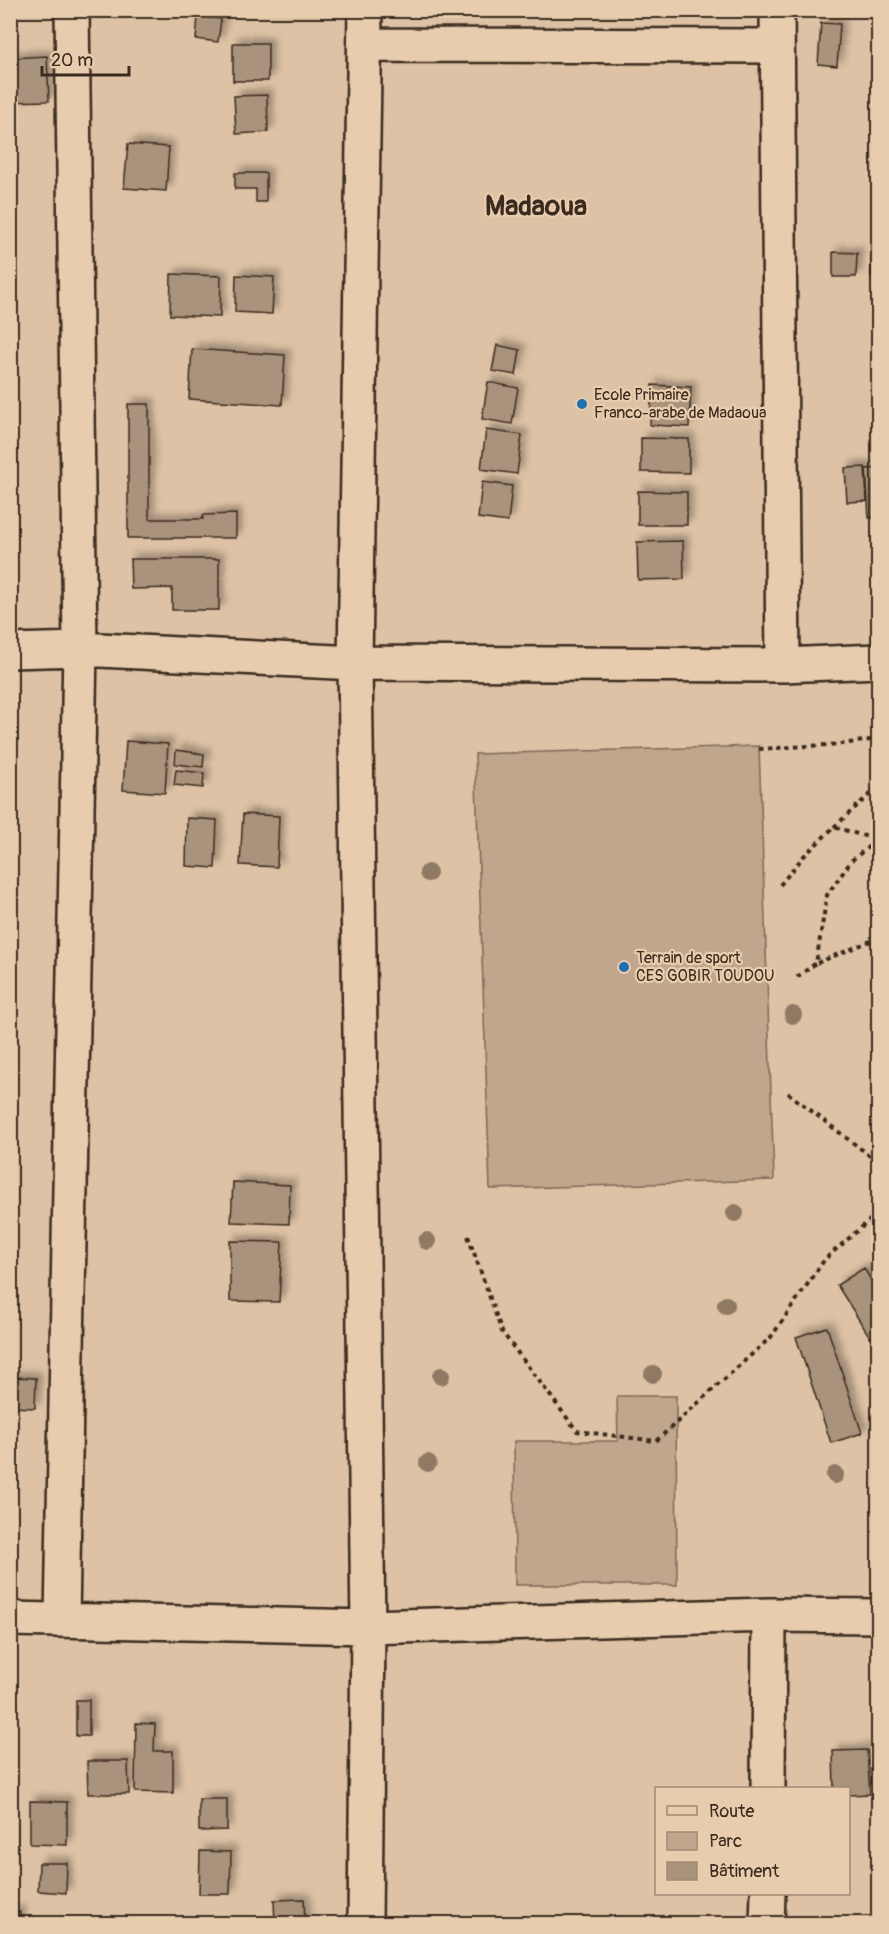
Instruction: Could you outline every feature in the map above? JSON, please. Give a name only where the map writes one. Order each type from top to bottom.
[{"type":"street","points":[[62,1619],[80,649],[72,10]]},
{"type":"street","points":[[365,10],[355,663],[368,1627],[365,1923]]},
{"type":"street","points":[[777,10],[783,665]]},
{"type":"street","points":[[364,45],[777,46]]},
{"type":"street","points":[[10,651],[80,649],[355,663],[783,665],[879,661]]},
{"type":"street","points":[[10,1619],[368,1627],[769,1616],[879,1617]]},
{"type":"street","points":[[768,1787],[769,1616]]},
{"type":"street","points":[[767,1923],[768,1895]]},
{"type":"path","points":[[759,749],[879,739]]},
{"type":"path","points":[[780,885],[802,857],[879,787]]},
{"type":"path","points":[[834,827],[878,840]]},
{"type":"path","points":[[816,963],[827,895],[852,860],[878,840]]},
{"type":"path","points":[[797,977],[816,963],[879,938]]},
{"type":"path","points":[[788,1093],[879,1162]]},
{"type":"path","points":[[468,1236],[502,1332],[577,1431],[656,1441],[771,1337],[825,1259],[879,1213]]},
{"type":"green space","name":"Terrain de sport CES GOBIR TOUDOU","points":[[759,746],[774,1180],[490,1189],[475,754]]},
{"type":"green space","points":[[617,1396],[676,1396],[677,1585],[515,1585],[514,1441],[618,1441]]},
{"type":"building","points":[[198,16],[221,19],[218,42],[196,39]]},
{"type":"building","points":[[821,23],[840,24],[837,66],[818,64]]},
{"type":"building","points":[[233,43],[268,43],[268,81],[233,81]]},
{"type":"building","points":[[47,56],[49,101],[10,102],[10,58]]},
{"type":"building","points":[[267,95],[268,132],[236,134],[234,96]]},
{"type":"building","points":[[128,144],[169,147],[166,191],[124,188]]},
{"type":"building","points":[[235,173],[266,173],[266,202],[256,202],[256,189],[235,189]]},
{"type":"building","points":[[872,244],[878,244],[878,277],[871,276]]},
{"type":"building","points":[[833,252],[857,253],[856,277],[833,277]]},
{"type":"building","points":[[171,274],[221,276],[220,317],[170,315]]},
{"type":"building","points":[[236,275],[274,277],[272,314],[235,312]]},
{"type":"building","points":[[497,345],[520,350],[516,375],[492,371]]},
{"type":"building","points":[[192,349],[285,355],[282,405],[189,399]]},
{"type":"building","points":[[488,382],[518,388],[512,424],[482,419]]},
{"type":"building","points":[[652,385],[691,387],[689,427],[650,425]]},
{"type":"building","points":[[128,404],[149,404],[149,519],[203,519],[203,515],[236,514],[236,538],[128,538]]},
{"type":"building","points":[[486,430],[522,435],[517,474],[481,469]]},
{"type":"building","points":[[641,438],[689,439],[689,473],[641,472]]},
{"type":"building","points":[[865,467],[867,501],[847,502],[845,468]]},
{"type":"building","points":[[878,468],[878,517],[869,518],[866,469]]},
{"type":"building","points":[[482,482],[512,486],[508,522],[478,518]]},
{"type":"building","points":[[638,491],[687,492],[687,525],[638,525]]},
{"type":"building","points":[[683,541],[684,579],[638,580],[637,542]]},
{"type":"building","points":[[130,559],[219,559],[219,610],[172,610],[172,588],[131,589]]},
{"type":"building","points":[[126,741],[168,744],[165,793],[123,790]]},
{"type":"building","points":[[176,750],[204,754],[203,767],[175,764]]},
{"type":"building","points":[[176,770],[204,773],[203,788],[174,785]]},
{"type":"building","points":[[243,814],[279,816],[277,867],[240,865]]},
{"type":"building","points":[[187,818],[217,820],[215,868],[186,866]]},
{"type":"building","points":[[233,1182],[290,1185],[289,1224],[231,1222]]},
{"type":"building","points":[[230,1241],[282,1242],[279,1302],[230,1301]]},
{"type":"building","points":[[864,1268],[878,1292],[878,1350],[837,1285]]},
{"type":"building","points":[[827,1327],[862,1433],[831,1443],[796,1337]]},
{"type":"building","points":[[10,1377],[36,1378],[35,1408],[10,1407]]},
{"type":"building","points":[[76,1700],[89,1700],[89,1736],[76,1736]]},
{"type":"building","points":[[136,1723],[155,1724],[154,1751],[173,1751],[173,1793],[135,1792]]},
{"type":"building","points":[[867,1750],[870,1794],[850,1795],[850,1787],[834,1787],[833,1751]]},
{"type":"building","points":[[87,1761],[128,1761],[129,1794],[88,1794]]},
{"type":"building","points":[[876,1773],[878,1773],[878,1802],[875,1802]]},
{"type":"building","points":[[199,1799],[227,1799],[227,1830],[199,1831]]},
{"type":"building","points":[[30,1801],[67,1802],[67,1845],[30,1844]]},
{"type":"building","points":[[200,1851],[231,1852],[230,1894],[199,1894]]},
{"type":"building","points":[[39,1863],[67,1863],[66,1893],[38,1891]]},
{"type":"building","points":[[304,1899],[305,1924],[275,1924],[274,1900]]},
{"type":"building","points":[[10,1912],[20,1912],[19,1924],[10,1924]]},
{"type":"place","name":"Ecole Primaire Franco-arabe de Madaoua","points":[[582,404]]},
{"type":"place","name":"Terrain de sport CES GOBIR TOUDOU","points":[[624,967]]},
{"type":"district","name":"Madaoua","points":[[536,206]]}]
